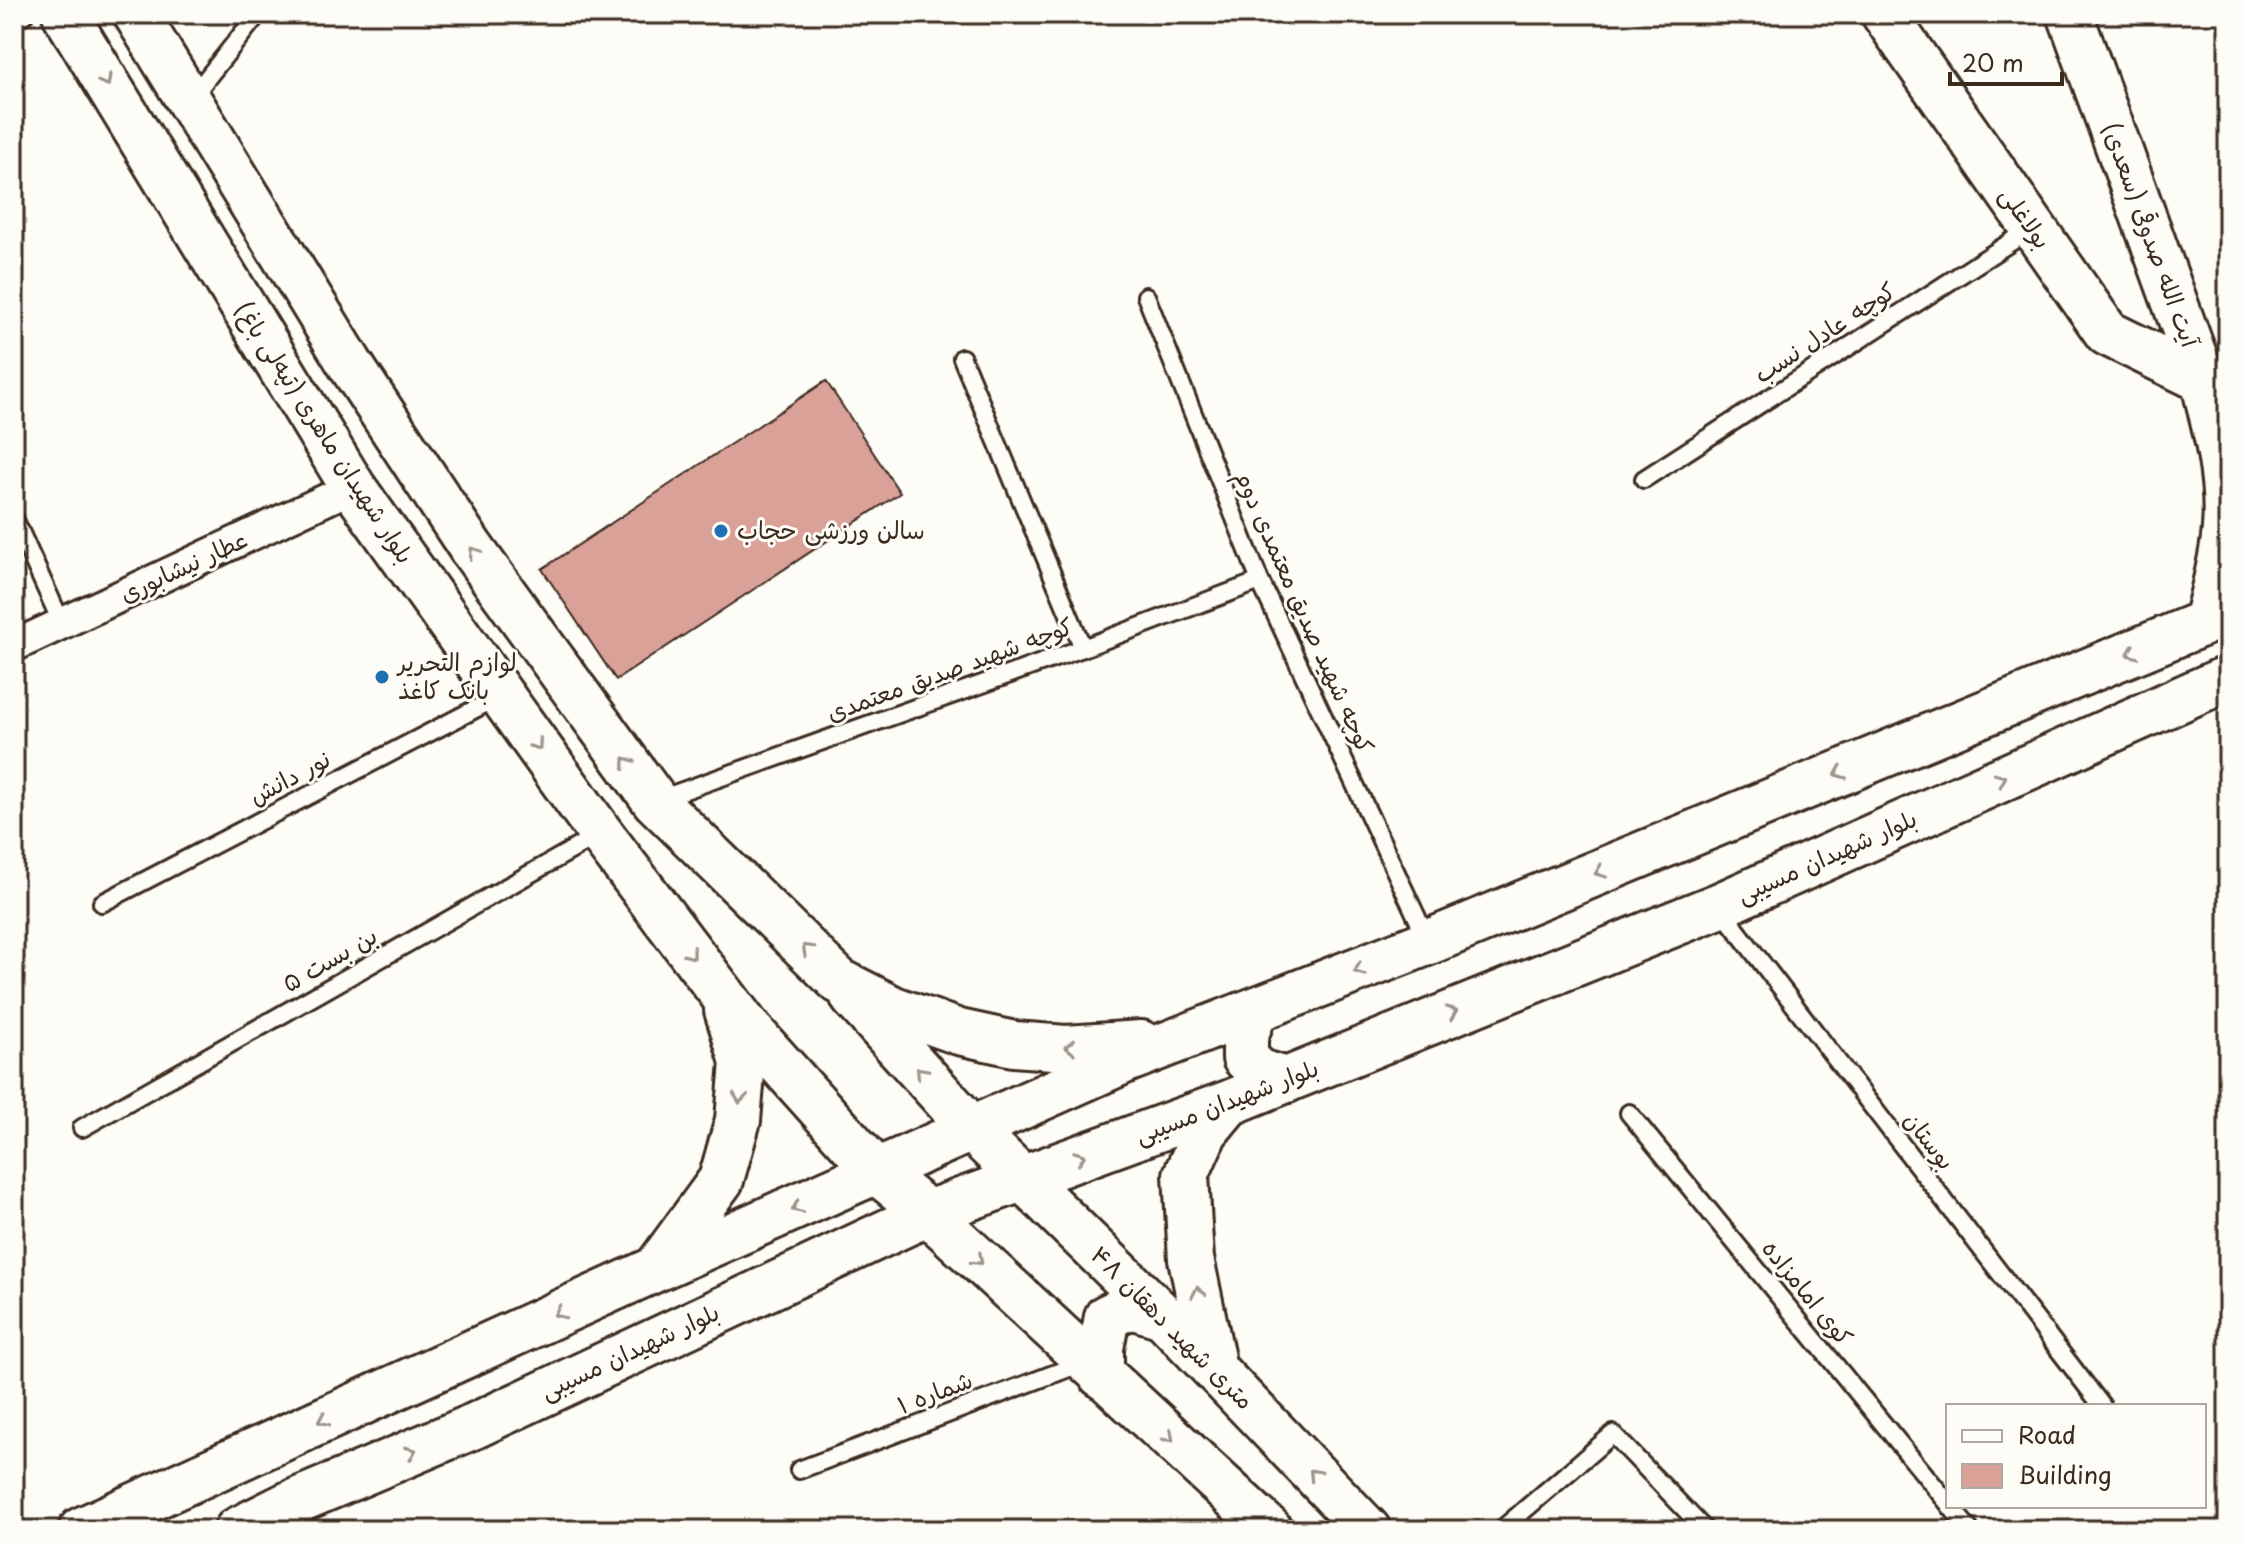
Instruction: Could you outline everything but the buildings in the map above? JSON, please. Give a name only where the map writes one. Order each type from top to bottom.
[{"type":"main road","name":"بلوار شهیدان ماهری (تپه‌لی باغ)","points":[[65,14],[353,487],[601,834],[722,996],[877,1172]]},
{"type":"main road","points":[[136,14],[350,364],[471,548],[655,801],[839,981],[973,1130]]},
{"type":"main road","name":"بولاغلی","points":[[1884,14],[2107,333],[2214,410]]},
{"type":"main road","name":"آیت الله صدوقی (سعدی)","points":[[2070,14],[2214,410],[2224,490],[2225,527],[2213,612],[2202,637],[2206,662],[2225,683]]},
{"type":"main road","points":[[81,1530],[1129,1059],[1429,942],[1896,751],[2213,612]]},
{"type":"main road","name":"بلوار شهیدان مسیبی","points":[[237,1530],[294,1518],[472,1427],[928,1213],[1229,1103],[1718,906],[2225,683]]},
{"type":"main road","points":[[1896,751],[1913,752],[1925,759],[1938,784],[1934,799],[1924,814]]},
{"type":"main road","points":[[601,834],[617,840],[640,835],[654,816],[655,801]]},
{"type":"main road","points":[[839,981],[894,1009],[959,1032],[1014,1044],[1066,1048],[1175,1041]]},
{"type":"main road","points":[[656,1269],[721,1180],[738,1120],[743,1062],[722,996]]},
{"type":"main road","points":[[1255,1010],[1245,1037],[1245,1058],[1260,1072],[1287,1080]]},
{"type":"main road","points":[[1214,1368],[1191,1259],[1186,1175],[1205,1132],[1229,1103]]},
{"type":"main road","name":"۴۸ متری شهید دهقان","points":[[973,1130],[1163,1316],[1368,1530]]},
{"type":"main road","points":[[877,1172],[928,1213],[1270,1530]]},
{"type":"main road","points":[[707,1249],[721,1256],[735,1281],[729,1306]]},
{"type":"main road","points":[[1094,1368],[1107,1317],[1131,1306],[1163,1316]]},
{"type":"street","name":"عطار نیشابوری","points":[[14,646],[353,487]]},
{"type":"lane","points":[[14,20],[25,14]]},
{"type":"lane","points":[[189,100],[258,14]]},
{"type":"lane","name":"کوچه عادل نسب","points":[[1644,479],[2032,228]]},
{"type":"lane","name":"کوچه شهید صدیق معتمدی دوم","points":[[1146,296],[1260,581],[1429,942]]},
{"type":"lane","points":[[962,358],[1083,648]]},
{"type":"lane","points":[[14,518],[62,624]]},
{"type":"lane","name":"کوچه شهید صدیق معتمدی","points":[[655,801],[1083,648],[1260,581]]},
{"type":"lane","name":"نور دانش","points":[[102,903],[501,695]]},
{"type":"lane","name":"بن بست ۵","points":[[82,1128],[601,834]]},
{"type":"lane","name":"بوستان","points":[[1718,906],[2100,1404]]},
{"type":"lane","name":"کوی امامزاده","points":[[1629,1113],[1946,1500]]},
{"type":"lane","name":"شماره ۱","points":[[799,1470],[1094,1368]]},
{"type":"lane","points":[[1501,1530],[1613,1434],[1705,1530]]},
{"type":"lane","name":"کوی امامزاده","points":[[1952,1508],[1970,1530]]},
{"type":"place","name":"سالن ورزشی حجاب","points":[[721,531]]},
{"type":"place","name":"لوازم التحریر بانک کاغذ","points":[[382,677]]}]
